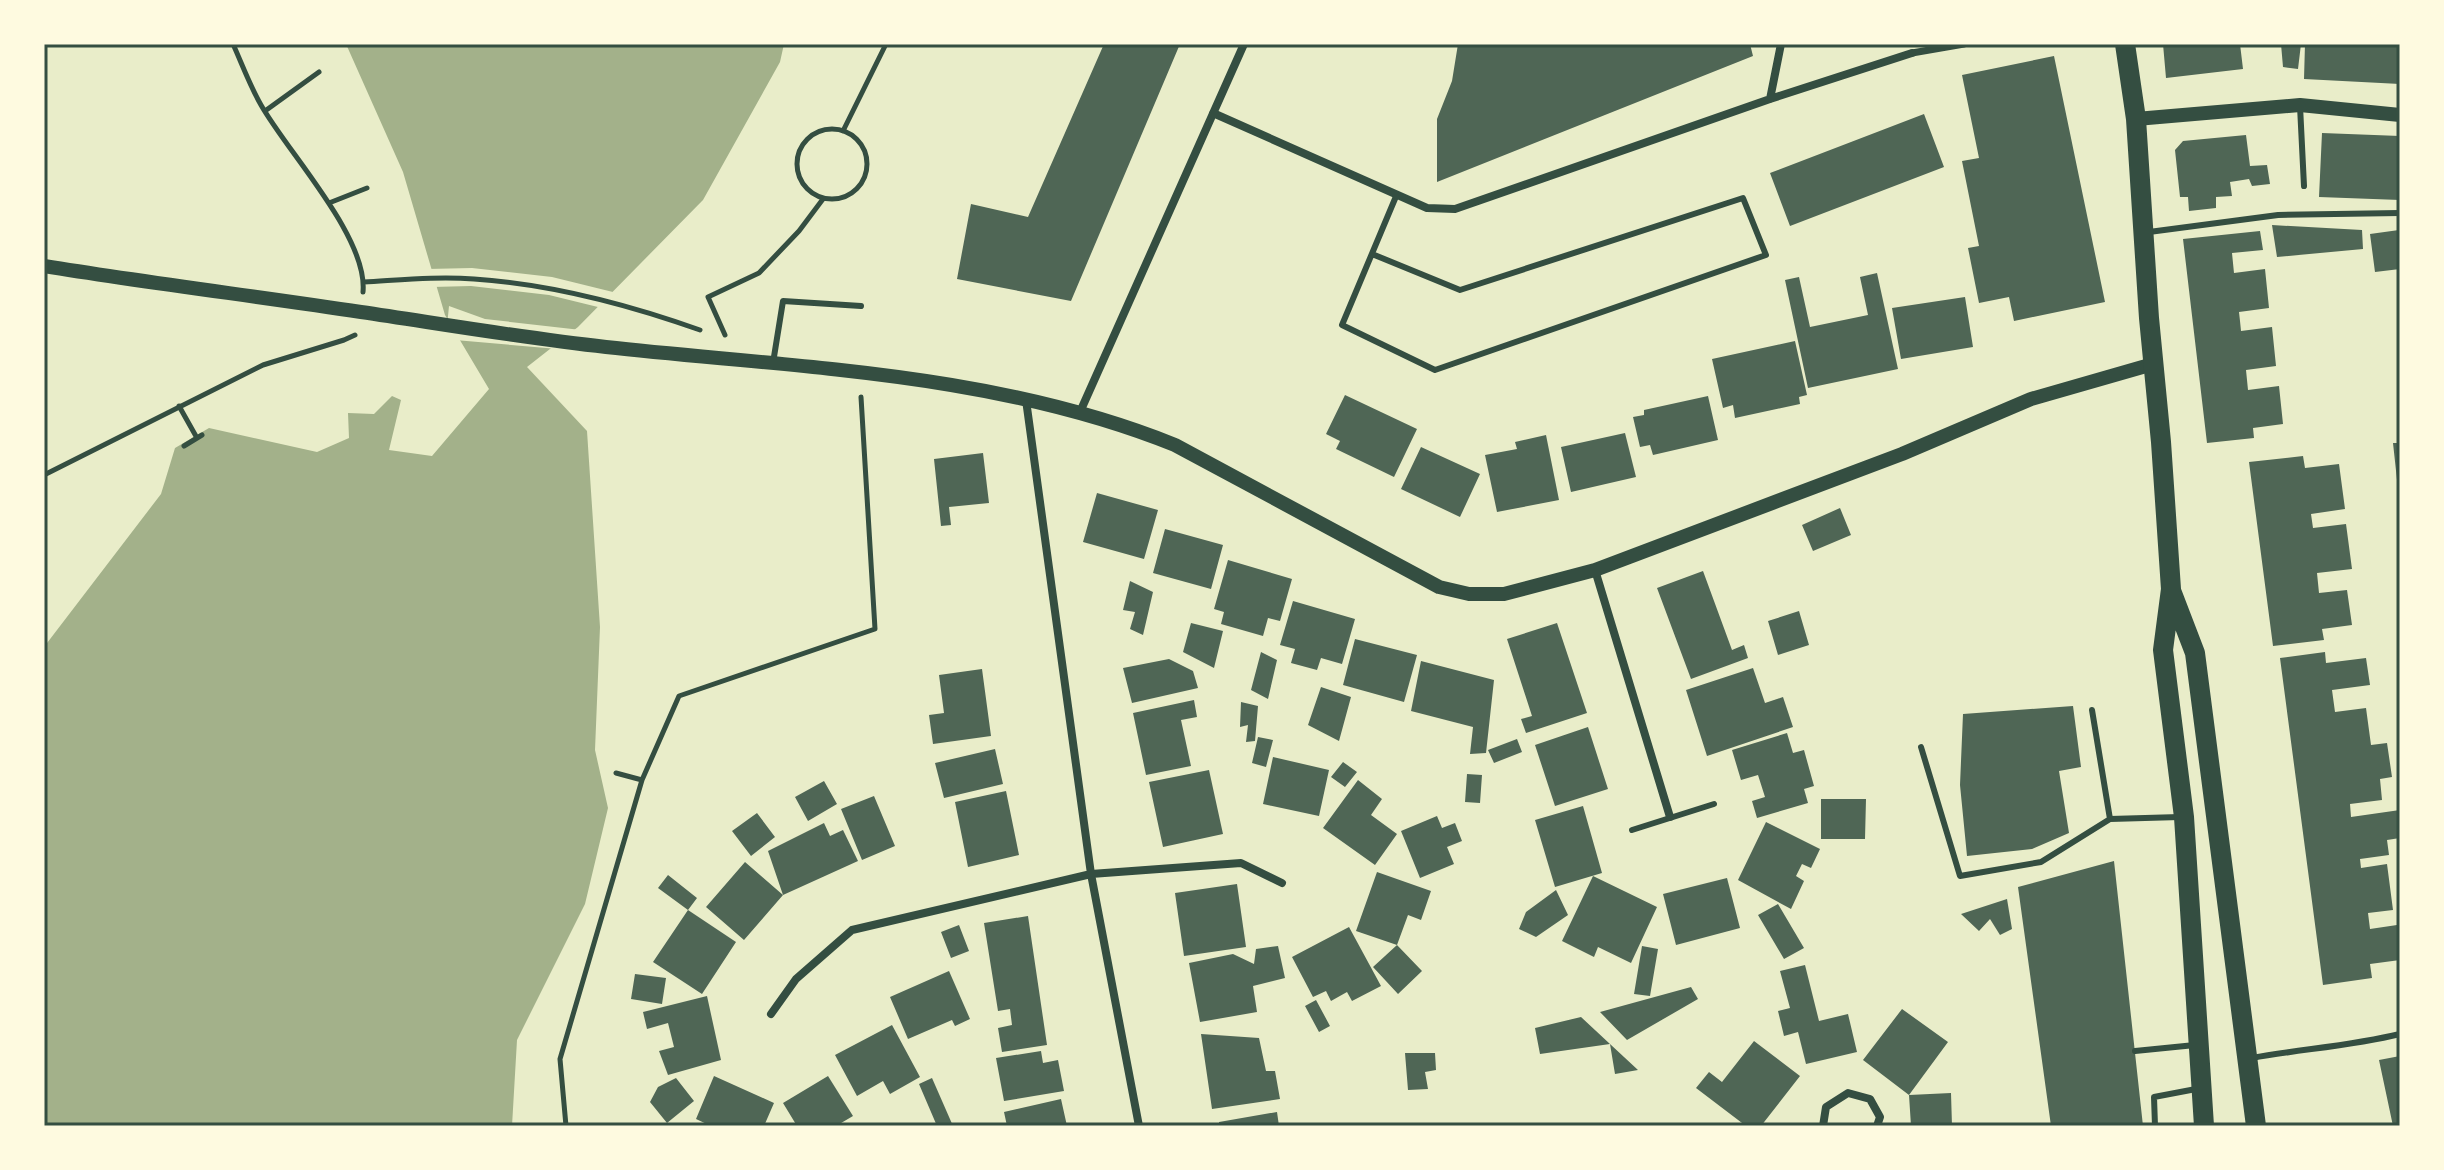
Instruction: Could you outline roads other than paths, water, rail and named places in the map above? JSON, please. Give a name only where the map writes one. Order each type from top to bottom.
[{"type":"main road","points":[[2125,44],[2136,119],[2171,589],[2163,650],[2184,817],[2204,1126]]},
{"type":"main road","points":[[2171,589],[2195,653],[2256,1126]]},
{"type":"street","points":[[1080,412],[1244,44]]},
{"type":"street","points":[[1770,99],[1781,44]]},
{"type":"street","points":[[1213,113],[1427,208],[1455,209],[1770,99],[1912,53],[1964,44]]},
{"type":"street","points":[[2136,119],[2300,105],[2400,115]]},
{"type":"street","points":[[44,266],[590,345],[860,372],[973,387],[1026,399],[1129,426],[1175,445],[1439,587],[1469,594],[1504,594],[1595,570],[1902,454],[2031,399],[2153,364]]},
{"type":"street","points":[[1026,399],[1091,874],[1139,1126]]},
{"type":"street","points":[[1595,570],[1670,817]]},
{"type":"street","points":[[771,1014],[796,979],[852,930],[1091,874],[1241,863],[1282,883]]},
{"type":"street","points":[[1823,1126],[1826,1107],[1848,1093],[1870,1099],[1880,1117],[1877,1126]]},
{"type":"lane","points":[[2300,105],[2304,186]]},
{"type":"lane","points":[[1372,254],[1460,290],[1743,198],[1766,255],[1435,370],[1342,325],[1397,194]]},
{"type":"lane","points":[[2144,232],[2278,215],[2400,213]]},
{"type":"lane","points":[[773,365],[783,301],[861,306]]},
{"type":"lane","points":[[2092,710],[2110,819]]},
{"type":"lane","points":[[1921,747],[1960,876],[2041,862],[2110,819],[2184,817]]},
{"type":"lane","points":[[1632,830],[1714,804]]},
{"type":"lane","points":[[2248,1058],[2361,1043],[2400,1034]]},
{"type":"lane","points":[[2135,1051],[2197,1045]]},
{"type":"lane","points":[[2155,1126],[2154,1097],[2201,1088]]}]
